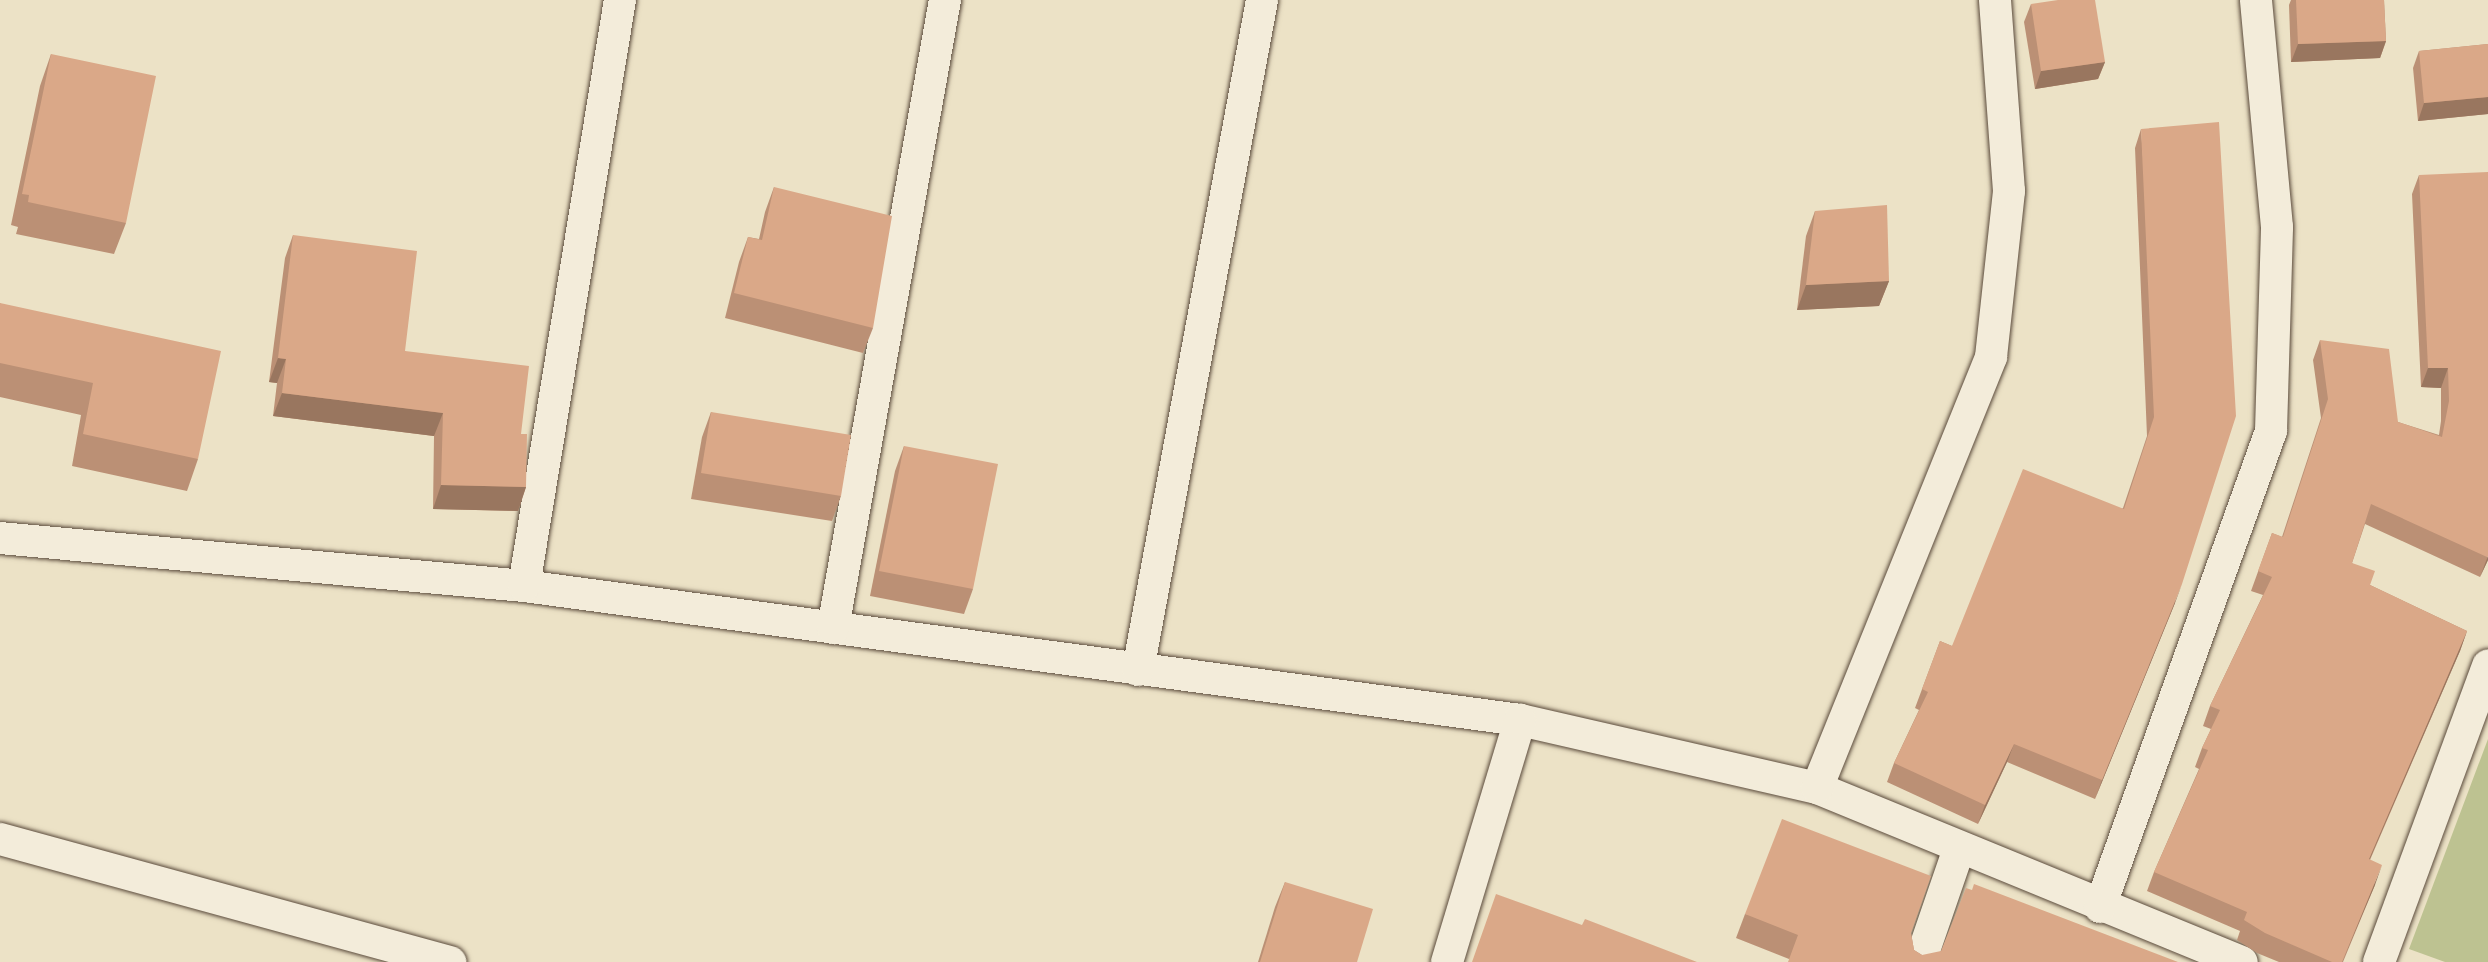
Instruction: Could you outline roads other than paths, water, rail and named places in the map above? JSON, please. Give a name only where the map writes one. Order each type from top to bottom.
[{"type":"street","points":[[524,586],[620,0]]},
{"type":"street","points":[[833,628],[945,0]]},
{"type":"street","points":[[1138,670],[1262,0]]},
{"type":"street","points":[[1817,788],[1991,357],[2008,191],[1995,0]]},
{"type":"street","points":[[2100,907],[2272,431],[2277,227],[2256,0]]},
{"type":"street","points":[[0,538],[524,586],[1520,720],[1817,788],[2100,907],[2242,962]]},
{"type":"street","points":[[2379,962],[2488,665]]},
{"type":"street","points":[[1447,962],[1520,720]]},
{"type":"street","points":[[0,839],[451,962]]},
{"type":"street","points":[[1920,962],[1959,849]]}]
